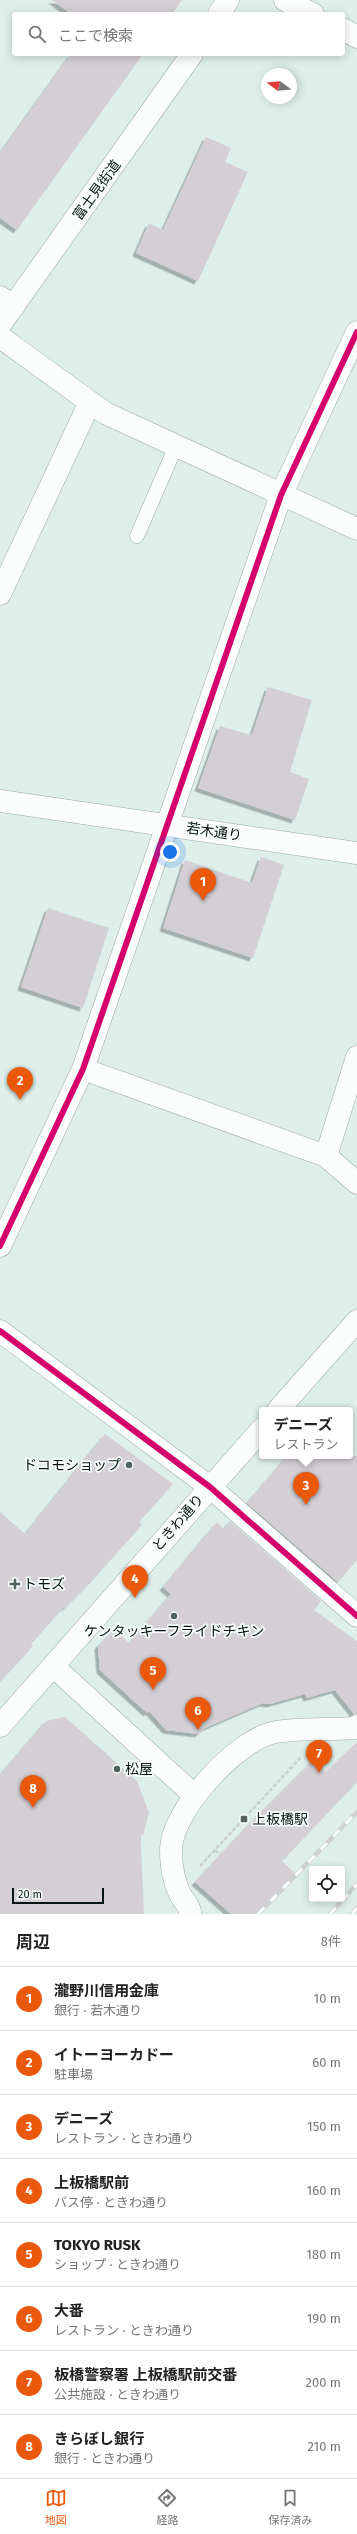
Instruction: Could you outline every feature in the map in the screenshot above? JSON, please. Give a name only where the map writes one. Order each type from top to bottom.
[{"type":"street","points":[[220,12],[228,0]]},
{"type":"street","points":[[285,0],[309,12]]},
{"type":"street","points":[[345,31],[357,37]]},
{"type":"street","name":"富士見街道","points":[[0,326],[7,301],[191,56]]},
{"type":"street","points":[[0,1246],[83,1069],[281,494],[357,332]]},
{"type":"street","points":[[0,336],[105,413],[357,530]]},
{"type":"street","points":[[0,594],[90,402]]},
{"type":"street","name":"若木通り","points":[[0,800],[357,853]]},
{"type":"street","points":[[326,1156],[357,1057]]},
{"type":"street","points":[[83,1069],[326,1156],[357,1183]]},
{"type":"street","points":[[281,1407],[357,1321]]},
{"type":"street","points":[[0,1331],[210,1487],[357,1616]]},
{"type":"street","name":"ときわ通り","points":[[0,1726],[259,1431]]},
{"type":"street","points":[[53,1666],[195,1796]]},
{"type":"street","points":[[190,1914],[173,1873],[171,1846],[175,1829],[195,1796],[229,1760],[255,1740],[275,1732],[355,1728],[357,1726]]},
{"type":"lane","points":[[137,536],[176,446]]},
{"type":"path","points":[[196,1871],[303,1754]]},
{"type":"path","points":[[215,1850],[220,1855]]},
{"type":"building","points":[[52,0],[182,0],[173,12],[68,12]]},
{"type":"building","points":[[70,56],[142,56],[17,230],[0,218],[0,153]]},
{"type":"building","points":[[206,137],[231,148],[225,162],[248,172],[198,281],[136,253],[149,223],[163,230]]},
{"type":"building","points":[[268,687],[312,700],[290,772],[309,779],[295,820],[198,788],[220,726],[252,735]]},
{"type":"building","points":[[261,857],[284,865],[253,958],[163,928],[185,860],[252,883]]},
{"type":"building","points":[[48,908],[109,928],[83,1008],[21,987]]},
{"type":"building","points":[[105,1434],[173,1484],[139,1522],[142,1525],[89,1584],[65,1608],[64,1607],[31,1644],[33,1646],[0,1682],[0,1512],[25,1534]]},
{"type":"building","points":[[353,1456],[357,1456],[357,1560],[338,1582],[247,1503],[284,1459],[353,1459]]},
{"type":"building","points":[[230,1521],[321,1601],[314,1610],[357,1641],[357,1714],[354,1714],[335,1690],[307,1698],[305,1694],[270,1704],[263,1703],[205,1728],[198,1734],[166,1730],[149,1711],[147,1713],[100,1670],[98,1646],[114,1629],[129,1643],[171,1594],[163,1587],[217,1522],[224,1529]]},
{"type":"building","points":[[65,1717],[137,1781],[149,1813],[143,1836],[141,1834],[144,1914],[0,1914],[0,1775],[46,1721]]},
{"type":"building","points":[[357,1742],[357,1782],[282,1861],[296,1874],[260,1914],[231,1914],[195,1882],[246,1827],[313,1760],[326,1772]]},
{"type":"railway","points":[[258,1914],[357,1812]]},
{"type":"railway","points":[[330,1914],[357,1884]]},
{"type":"railway","points":[[352,1914],[357,1908]]},
{"type":"cycle path","points":[[0,1246],[83,1069],[281,495],[357,332]]},
{"type":"cycle path","points":[[0,1331],[210,1487],[357,1616]]},
{"type":"place","name":"瀧野川信用金庫","points":[[203,901]]},
{"type":"place","name":"イトーヨーカドー","points":[[20,1100]]},
{"type":"place","name":"ドコモショップ","points":[[129,1465]]},
{"type":"place","name":"デニーズ","points":[[306,1505]]},
{"type":"place","name":"トモズ","points":[[15,1584]]},
{"type":"place","name":"上板橋駅前","points":[[135,1598]]},
{"type":"place","name":"ケンタッキーフライドチキン","points":[[174,1616]]},
{"type":"place","name":"TOKYO RUSK","points":[[153,1690]]},
{"type":"place","name":"大番","points":[[198,1730]]},
{"type":"place","name":"松屋","points":[[117,1769]]},
{"type":"place","name":"板橋警察署 上板橋駅前交番","points":[[319,1773]]},
{"type":"place","name":"きらぼし銀行","points":[[33,1808]]},
{"type":"place","name":"上板橋駅","points":[[244,1819]]}]
